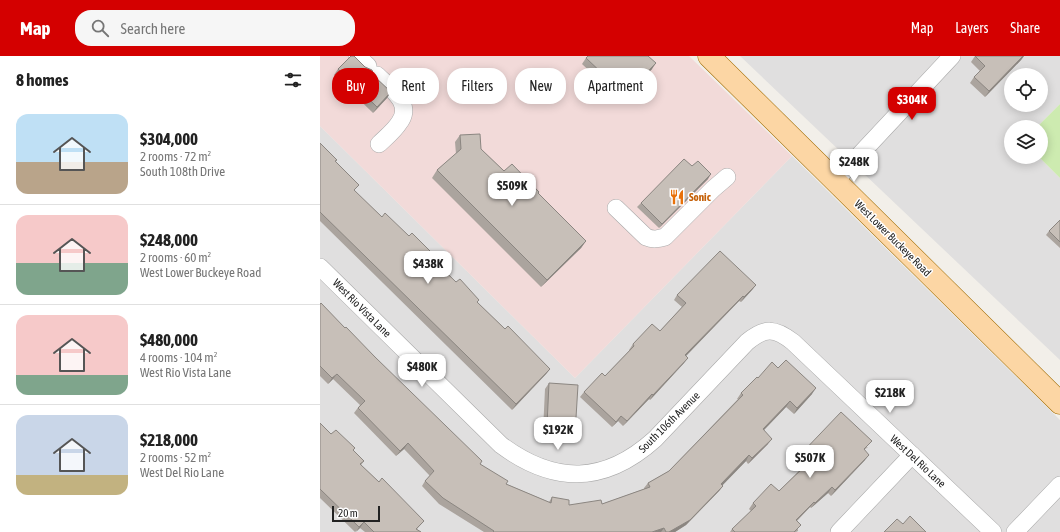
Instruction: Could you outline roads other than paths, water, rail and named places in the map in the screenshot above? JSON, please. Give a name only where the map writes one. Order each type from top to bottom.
[{"type":"main road","name":"West Lower Buckeye Road","points":[[709,56],[1060,403]]},
{"type":"street","points":[[836,180],[952,56]]},
{"type":"street","points":[[367,66],[397,95],[404,106],[404,114],[400,123],[379,144]]},
{"type":"street","points":[[616,208],[646,237],[651,239],[665,237],[727,177]]},
{"type":"street","name":"West Rio Vista Lane","points":[[320,267],[502,445],[522,459],[550,471]]},
{"type":"street","name":"South 106th Avenue","points":[[550,471],[566,474],[598,471],[628,460],[655,439],[747,342],[760,333],[768,330]]},
{"type":"street","name":"West Del Rio Lane","points":[[768,330],[777,332],[793,342],[993,532]]},
{"type":"street","points":[[839,532],[912,455]]},
{"type":"street","points":[[1015,532],[1060,485]]},
{"type":"place","name":"Sonic","points":[[677,197]]}]
